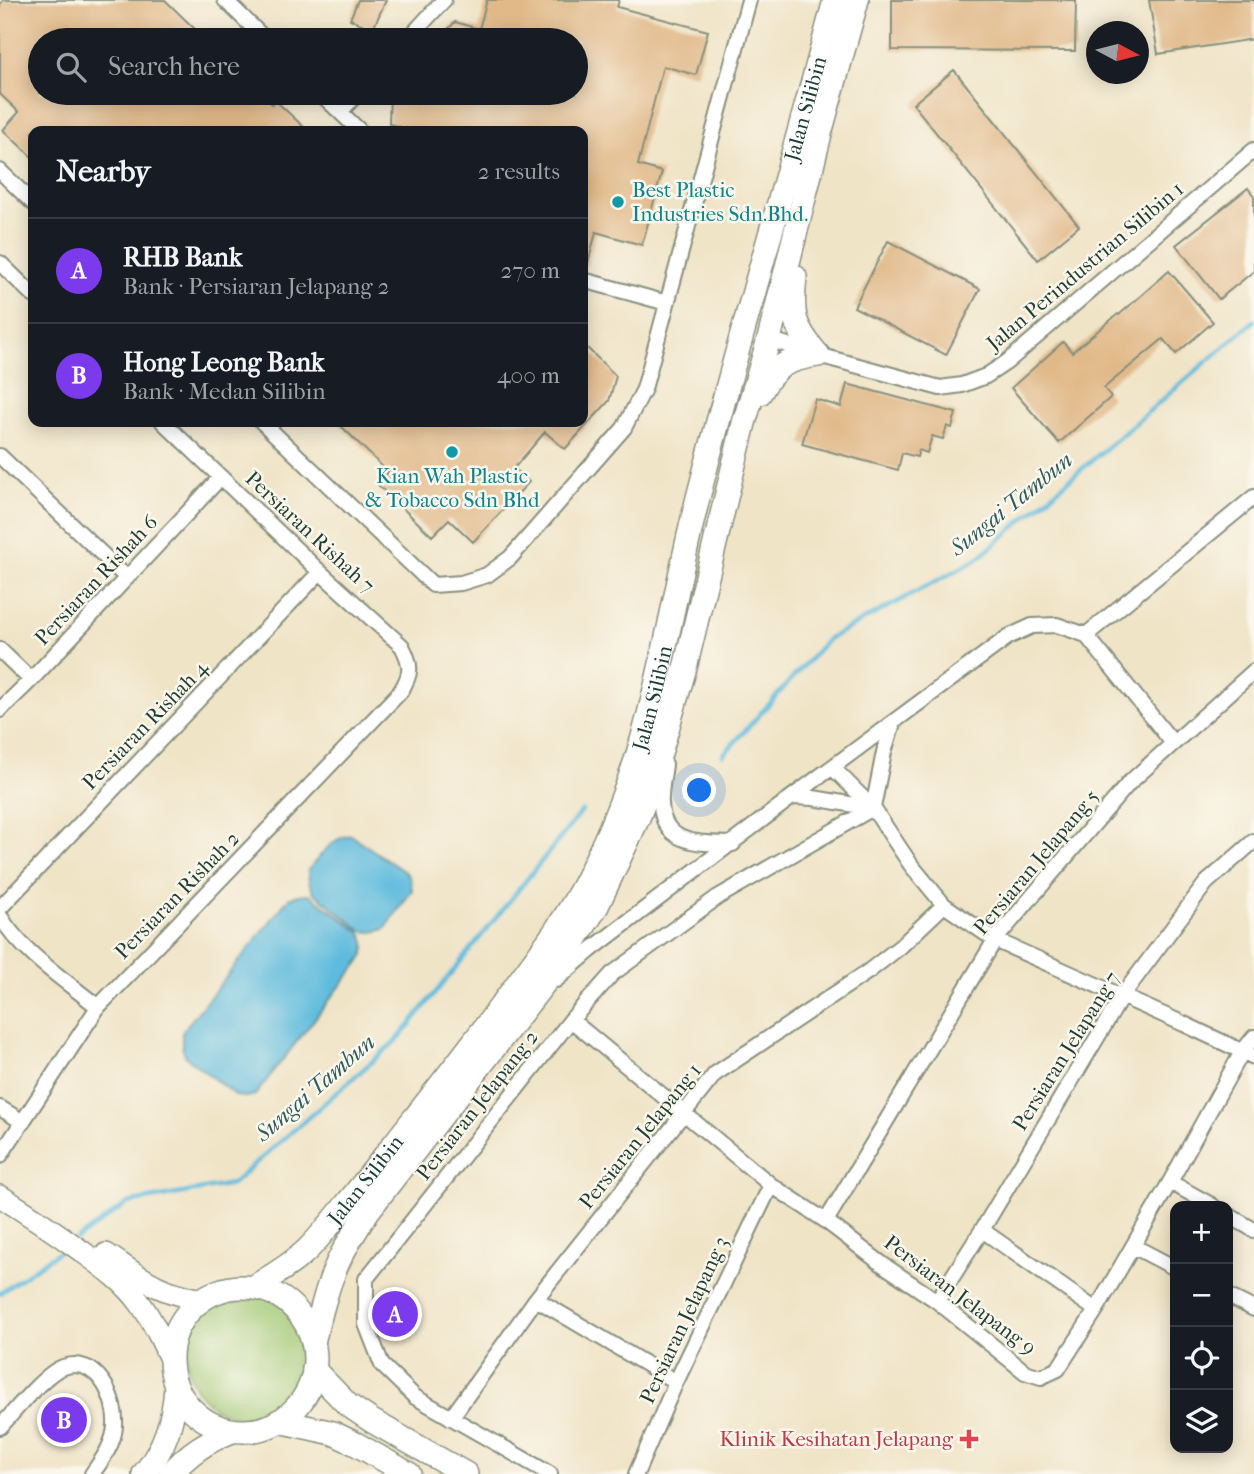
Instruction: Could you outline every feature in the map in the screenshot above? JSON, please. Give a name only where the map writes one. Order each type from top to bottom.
[{"type":"main road","name":"Jalan Silibin","points":[[254,1287],[306,1251],[334,1221],[492,1018],[552,936],[585,882],[628,784],[641,743],[671,623],[685,547],[700,488],[835,0]]},
{"type":"main road","name":"Jalan Silibin","points":[[313,1342],[330,1283],[354,1232],[562,960],[597,906],[638,818],[651,784],[686,664],[744,423],[769,339],[857,0]]},
{"type":"main road","points":[[804,197],[793,304],[802,336],[818,355]]},
{"type":"main road","points":[[769,339],[760,328],[758,317],[775,248],[780,202]]},
{"type":"main road","points":[[700,488],[727,434],[749,351],[757,340],[769,339]]},
{"type":"main road","points":[[744,423],[767,381],[777,369],[793,359],[818,355]]},
{"type":"main road","points":[[0,1181],[116,1269],[152,1322],[171,1361]]},
{"type":"main road","points":[[0,1196],[56,1226]]},
{"type":"main road","points":[[116,1269],[137,1275],[165,1290],[201,1300]]},
{"type":"main road","points":[[254,1287],[275,1294],[289,1304],[304,1321],[313,1342],[314,1370],[302,1399],[279,1421],[257,1430],[232,1431],[214,1426],[198,1416],[186,1403],[176,1387],[172,1372],[172,1344],[181,1322],[201,1300],[226,1288],[254,1287]]},
{"type":"main road","points":[[314,1370],[348,1405],[372,1422],[466,1474]]},
{"type":"main road","points":[[144,1474],[160,1452],[169,1432],[176,1387]]},
{"type":"main road","points":[[279,1421],[333,1433],[409,1474]]},
{"type":"main road","points":[[171,1474],[200,1446],[232,1431]]},
{"type":"street","points":[[225,0],[254,28]]},
{"type":"street","points":[[418,28],[444,0]]},
{"type":"street","points":[[267,427],[433,585],[461,583],[486,575],[510,558],[624,428],[644,389],[749,0]]},
{"type":"street","points":[[333,105],[355,126]]},
{"type":"street","points":[[340,112],[347,105]]},
{"type":"street","name":"Jalan Perindustrian Silibin 1","points":[[769,339],[940,388],[962,385],[986,376],[1007,362],[1254,150]]},
{"type":"street","points":[[0,171],[28,198]]},
{"type":"street","points":[[0,263],[28,290]]},
{"type":"street","points":[[588,281],[667,303]]},
{"type":"street","name":"Persiaran Rishah 7","points":[[168,427],[402,646],[409,658],[407,681]]},
{"type":"street","points":[[0,456],[127,578]]},
{"type":"street","name":"Persiaran Rishah 6","points":[[0,710],[220,477]]},
{"type":"street","points":[[1173,743],[1086,635],[1254,497]]},
{"type":"street","name":"Persiaran Rishah 4","points":[[0,908],[320,572]]},
{"type":"street","name":"Jalan Silibin","points":[[534,998],[592,949],[1008,637],[1032,626],[1057,625],[1086,635]]},
{"type":"street","points":[[0,650],[31,680]]},
{"type":"street","name":"Persiaran Jelapang 5","points":[[826,1221],[995,940],[1129,783],[1254,671]]},
{"type":"street","name":"Persiaran Rishah 2","points":[[0,1156],[98,1007],[400,692],[407,681]]},
{"type":"street","points":[[873,808],[884,752],[893,723]]},
{"type":"street","points":[[664,741],[666,759],[661,803],[664,823],[674,835],[688,841],[733,844]]},
{"type":"street","points":[[833,768],[873,808],[911,866],[944,905],[995,940],[1248,1055]]},
{"type":"street","points":[[792,797],[873,808]]},
{"type":"street","name":"Persiaran Jelapang 2","points":[[550,1474],[415,1397],[382,1365],[366,1324],[366,1279],[571,1020],[612,974],[718,897],[873,808]]},
{"type":"street","name":"Persiaran Jelapang 7","points":[[937,1301],[1122,996],[1206,883],[1254,841]]},
{"type":"street","name":"Persiaran Jelapang 1","points":[[451,1418],[536,1299],[715,1074],[869,971],[901,946],[944,905]]},
{"type":"street","points":[[0,916],[21,944],[98,1007]]},
{"type":"street","name":"Persiaran Jelapang 9","points":[[571,1020],[771,1185],[937,1301],[1025,1372],[1041,1377],[1058,1369],[1096,1310],[1248,1055],[1254,1037]]},
{"type":"street","points":[[0,1108],[23,1122]]},
{"type":"street","points":[[1170,1182],[1204,1201]]},
{"type":"street","name":"Persiaran Jelapang 3","points":[[636,1474],[676,1382],[771,1185]]},
{"type":"street","points":[[1233,1218],[1254,1230]]},
{"type":"street","points":[[982,1230],[1096,1310]]},
{"type":"street","points":[[1133,1246],[1170,1265]]},
{"type":"street","points":[[1233,1298],[1254,1309]]},
{"type":"street","points":[[536,1299],[676,1382]]},
{"type":"street","points":[[0,1427],[47,1377],[62,1367],[76,1365],[92,1370],[105,1384],[114,1405],[115,1427],[109,1448],[92,1474]]},
{"type":"green space","points":[[249,1294],[273,1299],[293,1312],[306,1332],[311,1356],[306,1380],[293,1400],[273,1413],[249,1418],[225,1413],[205,1400],[192,1380],[187,1356],[192,1332],[205,1312],[225,1299]]},
{"type":"water","points":[[351,835],[406,873],[410,879],[412,890],[385,929],[362,931],[313,892],[309,882],[308,870],[322,854],[338,840]]},
{"type":"water","points":[[309,894],[360,932],[365,944],[363,957],[255,1095],[236,1096],[186,1057],[182,1046],[182,1032],[289,898]]},
{"type":"building","points":[[4,0],[165,0],[194,28],[28,28],[28,105],[280,105],[303,126],[28,126],[28,153],[3,130],[19,112],[0,94],[0,4]]},
{"type":"building","points":[[358,0],[386,0],[373,28],[350,19]]},
{"type":"building","points":[[487,0],[619,0],[617,7],[708,31],[696,75],[663,66],[638,165],[662,172],[642,245],[596,232],[588,263],[588,126],[389,124],[390,105],[588,105],[588,28],[479,28]]},
{"type":"building","points":[[892,0],[1076,0],[1075,51],[892,50]]},
{"type":"building","points":[[1149,0],[1254,0],[1254,39],[1158,54]]},
{"type":"building","points":[[455,22],[476,28],[449,28]]},
{"type":"building","points":[[954,70],[1079,226],[1038,260],[913,104]]},
{"type":"building","points":[[1248,188],[1254,196],[1254,271],[1219,299],[1176,245]]},
{"type":"building","points":[[888,241],[980,289],[946,355],[854,307]]},
{"type":"building","points":[[1169,271],[1213,322],[1176,354],[1163,339],[1104,388],[1111,397],[1059,443],[1011,388],[1063,342],[1072,352]]},
{"type":"building","name":"Kian Wah Plastic & Tobacco Sdn Bhd","points":[[588,349],[616,376],[609,401],[588,424]]},
{"type":"building","points":[[847,384],[956,413],[952,428],[947,426],[943,439],[932,436],[927,453],[919,450],[917,457],[902,453],[898,470],[802,444],[815,399],[841,407]]},
{"type":"building","name":"Kian Wah Plastic & Tobacco Sdn Bhd","points":[[342,427],[585,427],[565,449],[545,432],[514,468],[529,482],[473,542],[449,519],[432,536],[377,484],[388,472]]},
{"type":"waterway","name":"Sungai Tambun","points":[[723,755],[828,639],[976,560],[1254,321]]},
{"type":"waterway","name":"Sungai Tambun","points":[[77,1239],[128,1203],[232,1184],[399,1038],[582,811]]},
{"type":"waterway","name":"Sungai Tambun","points":[[0,1293],[64,1248]]},
{"type":"place","name":"Best Plastic Industries Sdn.Bhd.","points":[[618,202]]},
{"type":"place","name":"Kian Wah Plastic & Tobacco Sdn Bhd","points":[[452,452]]},
{"type":"place","name":"RHB Bank","points":[[395,1314]]},
{"type":"place","name":"Hong Leong Bank","points":[[64,1420]]},
{"type":"place","name":"Klinik Kesihatan Jelapang","points":[[969,1439]]}]
